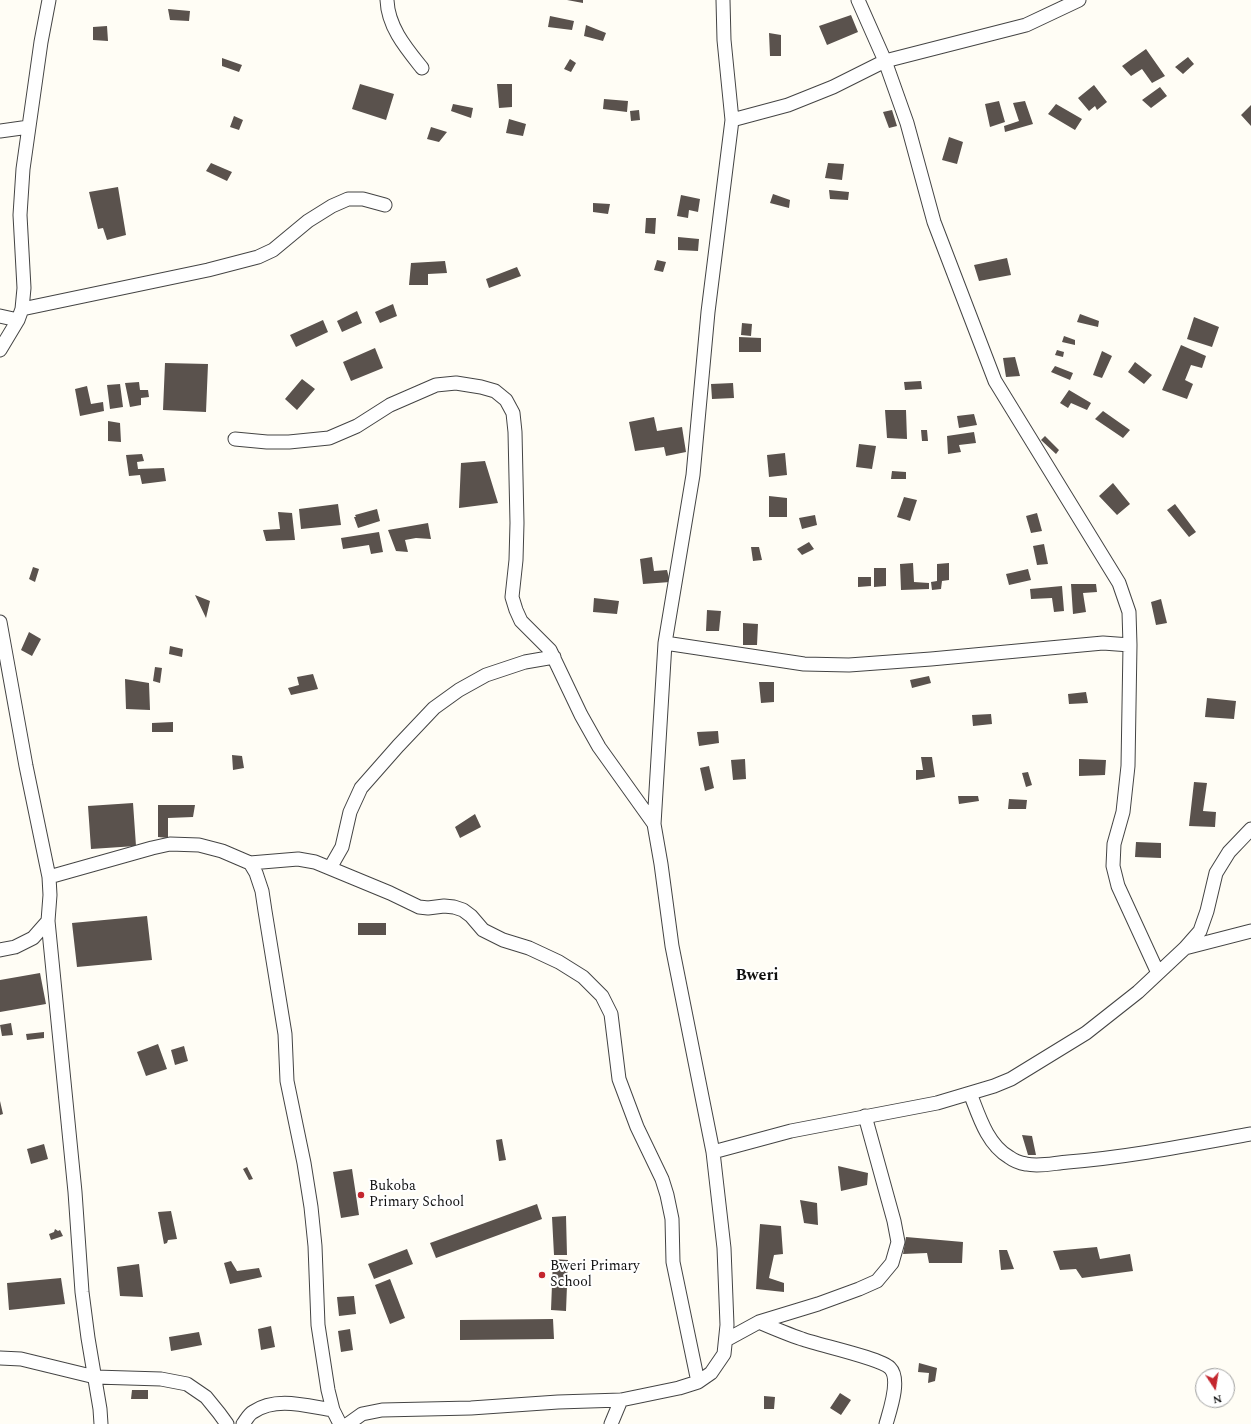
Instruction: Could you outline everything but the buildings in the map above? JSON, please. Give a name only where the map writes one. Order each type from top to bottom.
[{"type":"street","points":[[0,350],[20,314],[24,288],[20,215],[23,169],[41,42],[49,0]]},
{"type":"street","points":[[387,0],[391,22],[401,41],[422,68]]},
{"type":"street","points":[[348,1424],[362,1414],[382,1410],[471,1408],[558,1402],[621,1400],[679,1388],[698,1382],[711,1373],[718,1365],[724,1354],[727,1325],[724,1248],[713,1152],[672,946],[654,824],[664,644],[693,475],[708,312],[732,120],[724,40],[723,0]]},
{"type":"street","points":[[858,0],[885,61],[907,123],[934,222],[995,381],[1120,583],[1129,612],[1130,645],[1128,766],[1124,812],[1114,844],[1113,866],[1118,886],[1158,973]]},
{"type":"street","points":[[732,120],[788,105],[833,87],[885,61],[1026,25],[1079,0]]},
{"type":"street","points":[[0,131],[29,127]]},
{"type":"street","points":[[0,316],[20,314],[258,257],[273,250],[308,221],[332,206],[348,199],[363,199],[385,205]]},
{"type":"street","points":[[235,440],[289,442],[330,438],[357,426],[390,406],[436,386],[456,384],[481,387],[495,391],[506,400],[513,413],[515,432],[517,523],[516,560],[512,597],[521,621],[550,650],[599,747],[654,824]]},
{"type":"street","points":[[0,622],[4,670],[49,877],[50,895],[48,921],[75,1192],[82,1292],[101,1424]]},
{"type":"street","points":[[664,644],[804,664],[848,665],[1103,643],[1130,645]]},
{"type":"street","points":[[330,868],[342,847],[350,812],[361,788],[434,708],[459,690],[486,675],[518,664],[554,657]]},
{"type":"street","points":[[713,1152],[791,1130],[937,1103],[994,1086],[1011,1079],[1086,1032],[1138,992],[1185,948],[1200,931],[1207,911],[1216,873],[1229,852],[1251,828]]},
{"type":"street","points":[[49,877],[170,844],[199,846],[222,851],[250,863],[298,858],[315,862],[330,868],[420,907],[428,908],[444,906],[463,910],[471,916],[483,930],[504,940],[529,948],[559,962],[583,978],[602,996],[611,1014],[619,1079],[637,1127],[662,1179],[667,1195],[672,1219],[673,1262],[698,1382]]},
{"type":"street","points":[[250,863],[262,891],[285,1034],[287,1081],[304,1163],[311,1207],[315,1246],[318,1325],[328,1390],[333,1410],[340,1424]]},
{"type":"street","points":[[0,950],[15,947],[33,938],[48,921]]},
{"type":"street","points":[[1185,948],[1251,932]]},
{"type":"street","points":[[970,1093],[986,1132],[998,1148],[1008,1157],[1025,1164],[1045,1165],[1112,1158],[1251,1134]]},
{"type":"street","points":[[726,1340],[759,1322],[818,1304],[877,1281],[892,1263],[898,1242],[894,1221],[866,1116]]},
{"type":"street","points":[[759,1322],[802,1339],[863,1357],[890,1368],[894,1379],[895,1390],[886,1424]]},
{"type":"street","points":[[0,1358],[21,1359],[95,1377],[161,1379],[187,1384],[206,1397],[220,1413],[226,1424]]},
{"type":"street","points":[[611,1424],[621,1400]]},
{"type":"street","points":[[243,1424],[252,1412],[268,1404],[289,1403],[333,1410]]},
{"type":"place","name":"Bukoba Primary School","points":[[361,1195]]},
{"type":"place","name":"Bweri Primary School","points":[[542,1275]]},
{"type":"district","name":"Bweri","points":[[757,977]]}]
